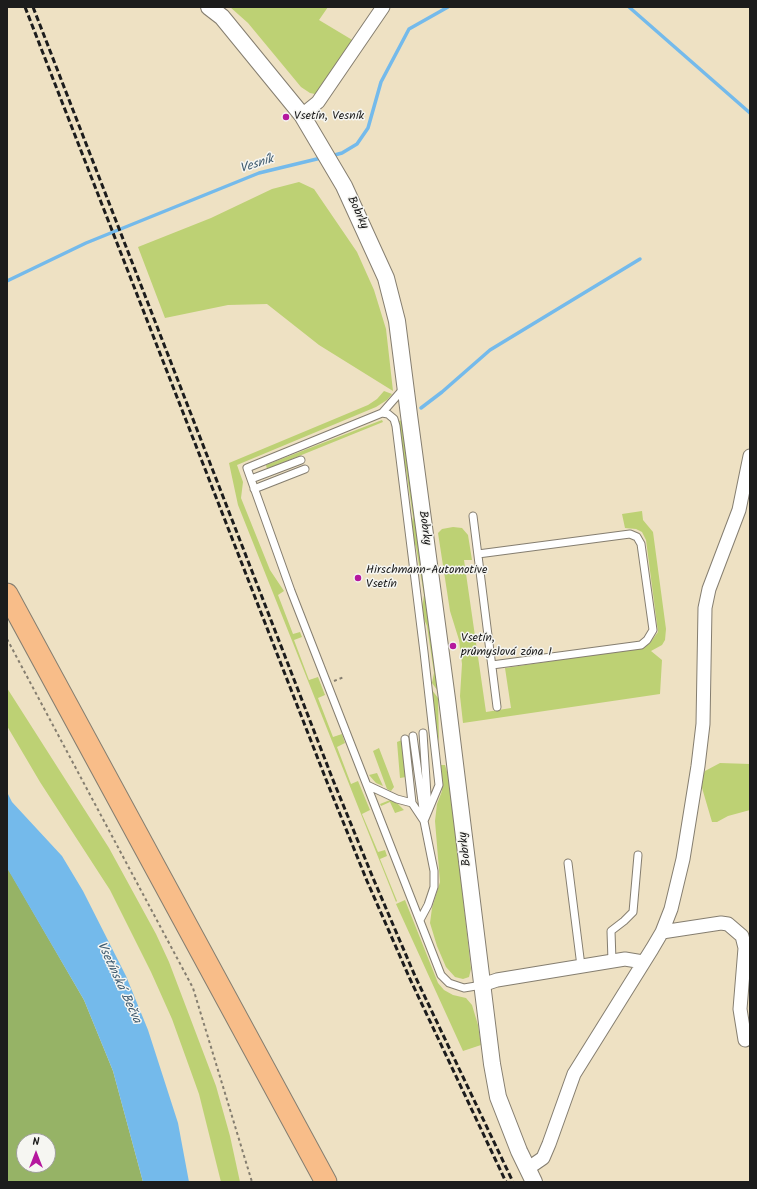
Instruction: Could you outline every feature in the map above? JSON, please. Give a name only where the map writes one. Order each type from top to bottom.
[{"type":"main road","points":[[7,594],[326,1182]]},
{"type":"street","name":"Bobrky","points":[[210,7],[222,17],[302,115],[344,186],[386,278],[396,321],[406,386],[448,707],[492,1064],[498,1097],[531,1175]]},
{"type":"street","points":[[302,115],[318,102],[383,7]]},
{"type":"street","name":"Bobrky","points":[[531,1175],[543,1158],[574,1074],[662,932],[671,909],[678,883],[698,766],[703,724],[706,608],[709,589],[739,510],[750,456]]},
{"type":"street","points":[[662,932],[721,923],[728,924],[742,936],[745,948],[740,1009],[745,1040]]},
{"type":"street","points":[[482,985],[497,980],[625,959],[643,962]]},
{"type":"lane","points":[[406,386],[382,413],[247,468],[291,590],[441,975],[449,983],[464,988],[482,985]]},
{"type":"lane","points":[[382,413],[388,414],[394,419],[396,426],[439,785],[424,821]]},
{"type":"lane","points":[[251,479],[301,460]]},
{"type":"lane","points":[[254,489],[305,469]]},
{"type":"lane","points":[[473,516],[497,707]]},
{"type":"lane","points":[[478,554],[630,534],[637,537],[641,544],[653,630],[647,640],[641,645],[492,665]]},
{"type":"lane","points":[[423,733],[427,795],[424,821]]},
{"type":"lane","points":[[413,736],[424,821],[434,871],[434,887],[428,905],[420,920]]},
{"type":"lane","points":[[405,739],[412,803],[424,821]]},
{"type":"lane","points":[[368,786],[397,799],[412,803]]},
{"type":"lane","points":[[612,961],[611,930],[624,921],[633,912],[638,854]]},
{"type":"lane","points":[[568,864],[582,966]]},
{"type":"path","points":[[7,639],[193,988],[252,1182]]},
{"type":"green space","points":[[230,7],[328,7],[319,20],[354,41],[320,90],[315,94],[310,93],[301,87],[248,23]]},
{"type":"green space","points":[[299,182],[314,189],[357,252],[374,290],[386,329],[393,391],[319,345],[267,304],[228,305],[165,318],[138,247],[211,218],[272,189]]},
{"type":"green space","points":[[384,391],[392,394],[387,400],[376,407],[237,465],[243,482],[241,498],[270,570],[284,591],[278,595],[293,634],[300,632],[302,637],[294,640],[309,680],[318,677],[325,695],[318,698],[333,737],[342,734],[345,743],[337,747],[351,784],[358,781],[370,810],[362,814],[378,852],[385,850],[387,856],[380,859],[397,901],[396,902],[238,505],[229,463],[368,405],[377,399]]},
{"type":"green space","points":[[405,419],[440,694],[432,683],[434,673],[427,626],[423,617],[422,608],[424,595],[411,527],[413,517],[406,469],[403,464],[400,451],[402,441],[399,421]]},
{"type":"green space","points":[[382,420],[383,422],[267,469],[266,465]]},
{"type":"green space","points":[[642,511],[643,520],[653,532],[666,629],[665,640],[662,645],[651,651],[662,660],[660,694],[463,723],[460,696],[462,664],[459,640],[450,611],[438,533],[442,529],[453,527],[462,528],[468,535],[472,560],[464,560],[486,712],[511,708],[505,668],[640,648],[649,644],[658,632],[646,540],[642,532],[636,529],[625,528],[622,514]]},
{"type":"green space","points":[[7,688],[109,848],[156,934],[169,962],[216,1086],[230,1136],[240,1182],[221,1182],[199,1094],[172,1019],[151,972],[110,890],[40,782],[7,726]]},
{"type":"green space","points":[[432,690],[438,698],[439,742],[437,732]]},
{"type":"green space","points":[[402,740],[406,777],[400,778],[397,742]]},
{"type":"green space","points":[[379,748],[394,787],[391,791],[387,789],[373,751]]},
{"type":"green space","points":[[720,763],[750,764],[750,810],[728,816],[717,822],[712,822],[700,781],[705,771]]},
{"type":"green space","points":[[441,765],[445,765],[455,798],[459,862],[471,969],[469,977],[463,979],[455,977],[446,967],[437,946],[430,923],[432,908],[440,882],[435,821],[437,804],[442,791]]},
{"type":"green space","points":[[377,773],[383,786],[376,783],[369,775]]},
{"type":"green space","points":[[390,800],[398,804],[404,810],[395,813],[390,802],[381,806],[380,804]]},
{"type":"green space","points":[[7,867],[84,1000],[113,1071],[143,1182],[7,1182]]},
{"type":"green space","points":[[405,900],[438,983],[444,990],[453,995],[466,998],[472,1005],[478,1025],[481,1045],[463,1051],[396,904]]},
{"type":"water","name":"Vsetínská Bečva","points":[[7,792],[12,802],[62,856],[83,891],[126,976],[148,1030],[178,1123],[189,1182],[143,1182],[113,1071],[84,1000],[7,868]]},
{"type":"waterway","name":"Vesník","points":[[331,156],[342,153],[357,144],[368,128],[381,82],[409,29],[448,7]]},
{"type":"waterway","points":[[629,7],[750,113]]},
{"type":"waterway","name":"Vesník","points":[[7,281],[86,243],[259,173],[321,158]]},
{"type":"waterway","points":[[421,408],[442,392],[490,350],[640,259]]},
{"type":"railway","points":[[25,7],[367,881],[410,979],[506,1182]]},
{"type":"railway","points":[[33,7],[333,780],[373,878],[415,976],[513,1182]]},
{"type":"place","name":"Vsetín, Vesník","points":[[286,117]]},
{"type":"place","name":"Hirschmann-Automotive Vsetín","points":[[358,578]]},
{"type":"place","name":"Vsetín, průmyslová zóna I","points":[[453,646]]}]
